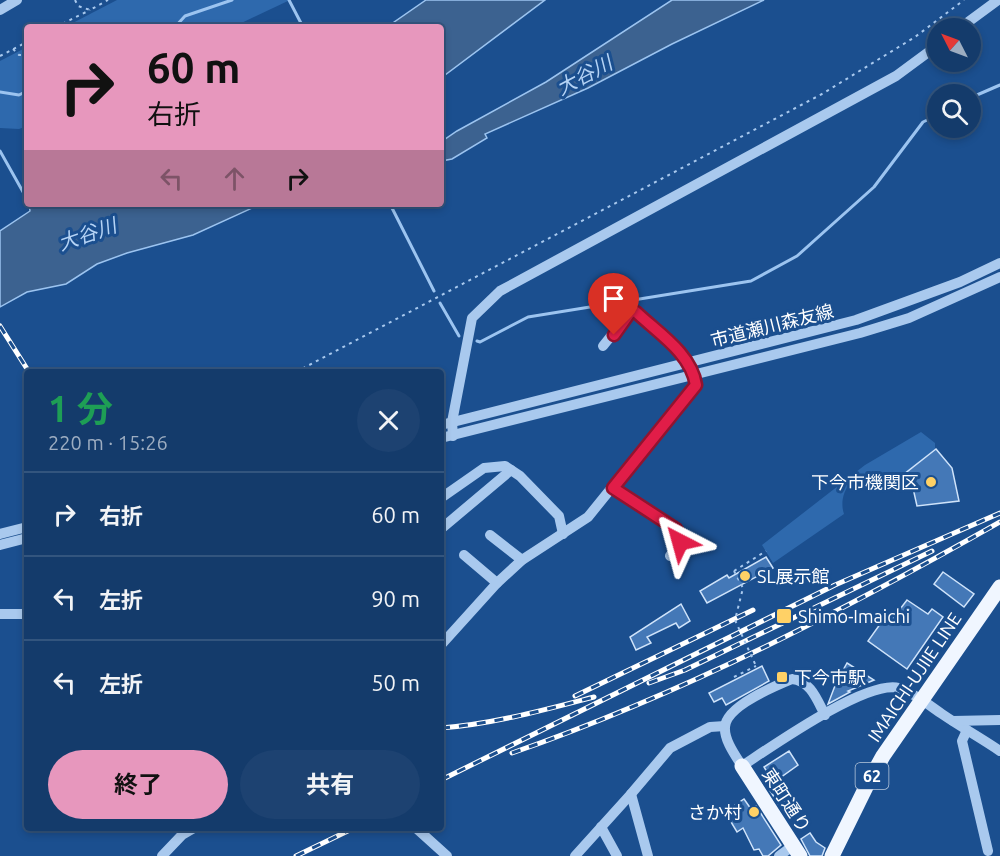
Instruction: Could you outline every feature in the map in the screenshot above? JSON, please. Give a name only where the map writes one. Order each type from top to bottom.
[{"type":"main road","name":"IMAICHI-UJIIE LINE","points":[[832,856],[884,756],[1000,587]]},
{"type":"main road","name":"東町通り","points":[[742,766],[797,851]]},
{"type":"street","points":[[0,10],[17,0]]},
{"type":"street","points":[[974,18],[998,0]]},
{"type":"street","points":[[453,436],[452,422],[472,318],[500,291],[896,76],[927,53]]},
{"type":"street","name":"市道瀬川森友線","points":[[444,424],[856,321],[949,286],[1000,263]]},
{"type":"street","name":"市道瀬川森友線","points":[[444,438],[860,333],[909,318],[1000,278]]},
{"type":"street","points":[[444,640],[496,583],[522,560],[588,517],[696,385],[689,363],[636,312],[631,311],[603,346]]},
{"type":"street","points":[[444,496],[484,468],[505,466],[559,516],[563,534]]},
{"type":"street","points":[[444,526],[511,470]]},
{"type":"street","points":[[613,488],[676,529],[681,536],[680,542],[670,556]]},
{"type":"street","points":[[0,534],[24,527]]},
{"type":"street","points":[[490,535],[522,560]]},
{"type":"street","points":[[0,545],[24,539]]},
{"type":"street","points":[[464,555],[496,583]]},
{"type":"street","points":[[0,614],[24,614]]},
{"type":"street","points":[[825,714],[806,683],[792,679],[742,705],[729,715],[725,726],[726,738],[742,766],[825,714],[852,699],[882,688],[901,689],[1000,751]]},
{"type":"street","points":[[953,721],[1000,720]]},
{"type":"street","points":[[574,856],[631,794],[669,748],[710,727],[725,726]]},
{"type":"street","points":[[968,730],[962,741],[988,851]]},
{"type":"street","points":[[631,794],[648,856]]},
{"type":"street","points":[[601,827],[617,856]]},
{"type":"street","points":[[162,856],[189,831]]},
{"type":"street","points":[[419,831],[447,856]]},
{"type":"street","points":[[779,856],[797,851]]},
{"type":"path","points":[[75,0],[78,6],[90,10]]},
{"type":"path","points":[[62,24],[108,0]]},
{"type":"path","points":[[300,369],[822,94],[915,37],[964,0]]},
{"type":"path","points":[[0,56],[24,44]]},
{"type":"path","points":[[13,49],[19,55],[24,55]]},
{"type":"path","points":[[734,677],[756,666],[735,620],[743,588],[735,571],[766,551]]},
{"type":"shaded area","points":[[117,0],[290,0],[239,24],[71,24]]},
{"type":"shaded area","points":[[24,49],[24,127],[19,129],[0,128],[0,61]]},
{"type":"shaded area","points":[[921,432],[935,443],[935,449],[903,475],[889,483],[879,476],[869,474],[855,479],[845,491],[842,506],[844,514],[773,563],[762,545],[865,465]]},
{"type":"water","points":[[426,0],[545,0],[444,76],[444,24],[391,24]]},
{"type":"water","name":"大谷川","points":[[672,0],[764,0],[588,88],[485,134],[487,138],[452,159],[444,160],[444,140],[546,82]]},
{"type":"water","name":"大谷川","points":[[29,207],[254,207],[193,235],[127,253],[97,264],[66,284],[27,292],[0,307],[0,231],[30,211]]},
{"type":"building","name":"下今市機関区","points":[[936,449],[952,468],[959,501],[917,506],[913,488],[903,475]]},
{"type":"building","name":"SL展示館","points":[[766,557],[773,568],[707,603],[700,591],[727,575],[729,578]]},
{"type":"building","points":[[943,572],[974,594],[964,607],[934,584]]},
{"type":"building","points":[[907,600],[928,614],[932,609],[943,617],[907,669],[868,641],[888,613],[894,617]]},
{"type":"building","points":[[681,604],[690,621],[679,628],[676,623],[647,637],[651,643],[636,650],[630,637]]},
{"type":"building","points":[[847,663],[874,680],[848,691],[850,692],[828,704],[836,683]]},
{"type":"building","points":[[762,666],[769,681],[726,705],[722,698],[714,702],[709,693]]},
{"type":"building","points":[[789,751],[798,765],[780,778],[791,796],[779,805],[769,789],[775,785],[764,767]]},
{"type":"building","points":[[744,799],[751,809],[756,806],[781,845],[768,856],[763,856],[759,849],[754,850],[743,828],[737,832],[725,812]]},
{"type":"building","points":[[810,833],[816,842],[825,848],[822,856],[810,856],[801,839]]},
{"type":"waterway","points":[[178,24],[185,16],[232,0]]},
{"type":"waterway","points":[[289,0],[301,24]]},
{"type":"waterway","points":[[981,93],[1000,85]]},
{"type":"waterway","points":[[0,92],[19,95],[24,92]]},
{"type":"waterway","points":[[477,341],[480,342],[528,317],[751,281],[797,256],[874,187],[923,122],[927,120]]},
{"type":"waterway","points":[[0,151],[24,194]]},
{"type":"waterway","points":[[392,207],[434,291]]},
{"type":"waterway","points":[[440,303],[459,336]]},
{"type":"railway","points":[[0,326],[27,369]]},
{"type":"railway","points":[[444,779],[835,585],[1000,513]]},
{"type":"railway","points":[[512,753],[638,705],[761,649],[1000,522]]},
{"type":"railway","points":[[649,683],[685,670],[932,551]]},
{"type":"railway","points":[[575,696],[753,610]]},
{"type":"railway","points":[[444,728],[499,720],[594,697]]},
{"type":"railway","points":[[296,856],[348,831]]},
{"type":"place","name":"下今市機関区","points":[[931,482]]},
{"type":"place","name":"SL展示館","points":[[745,576]]},
{"type":"place","name":"Shimo-Imaichi","points":[[784,616]]},
{"type":"place","name":"下今市駅","points":[[782,677]]},
{"type":"place","name":"さか村","points":[[754,812]]},
{"type":"route","points":[[614,335],[631,311],[636,312],[683,355],[694,374],[696,385],[613,488],[676,529],[681,536],[680,542]]}]
